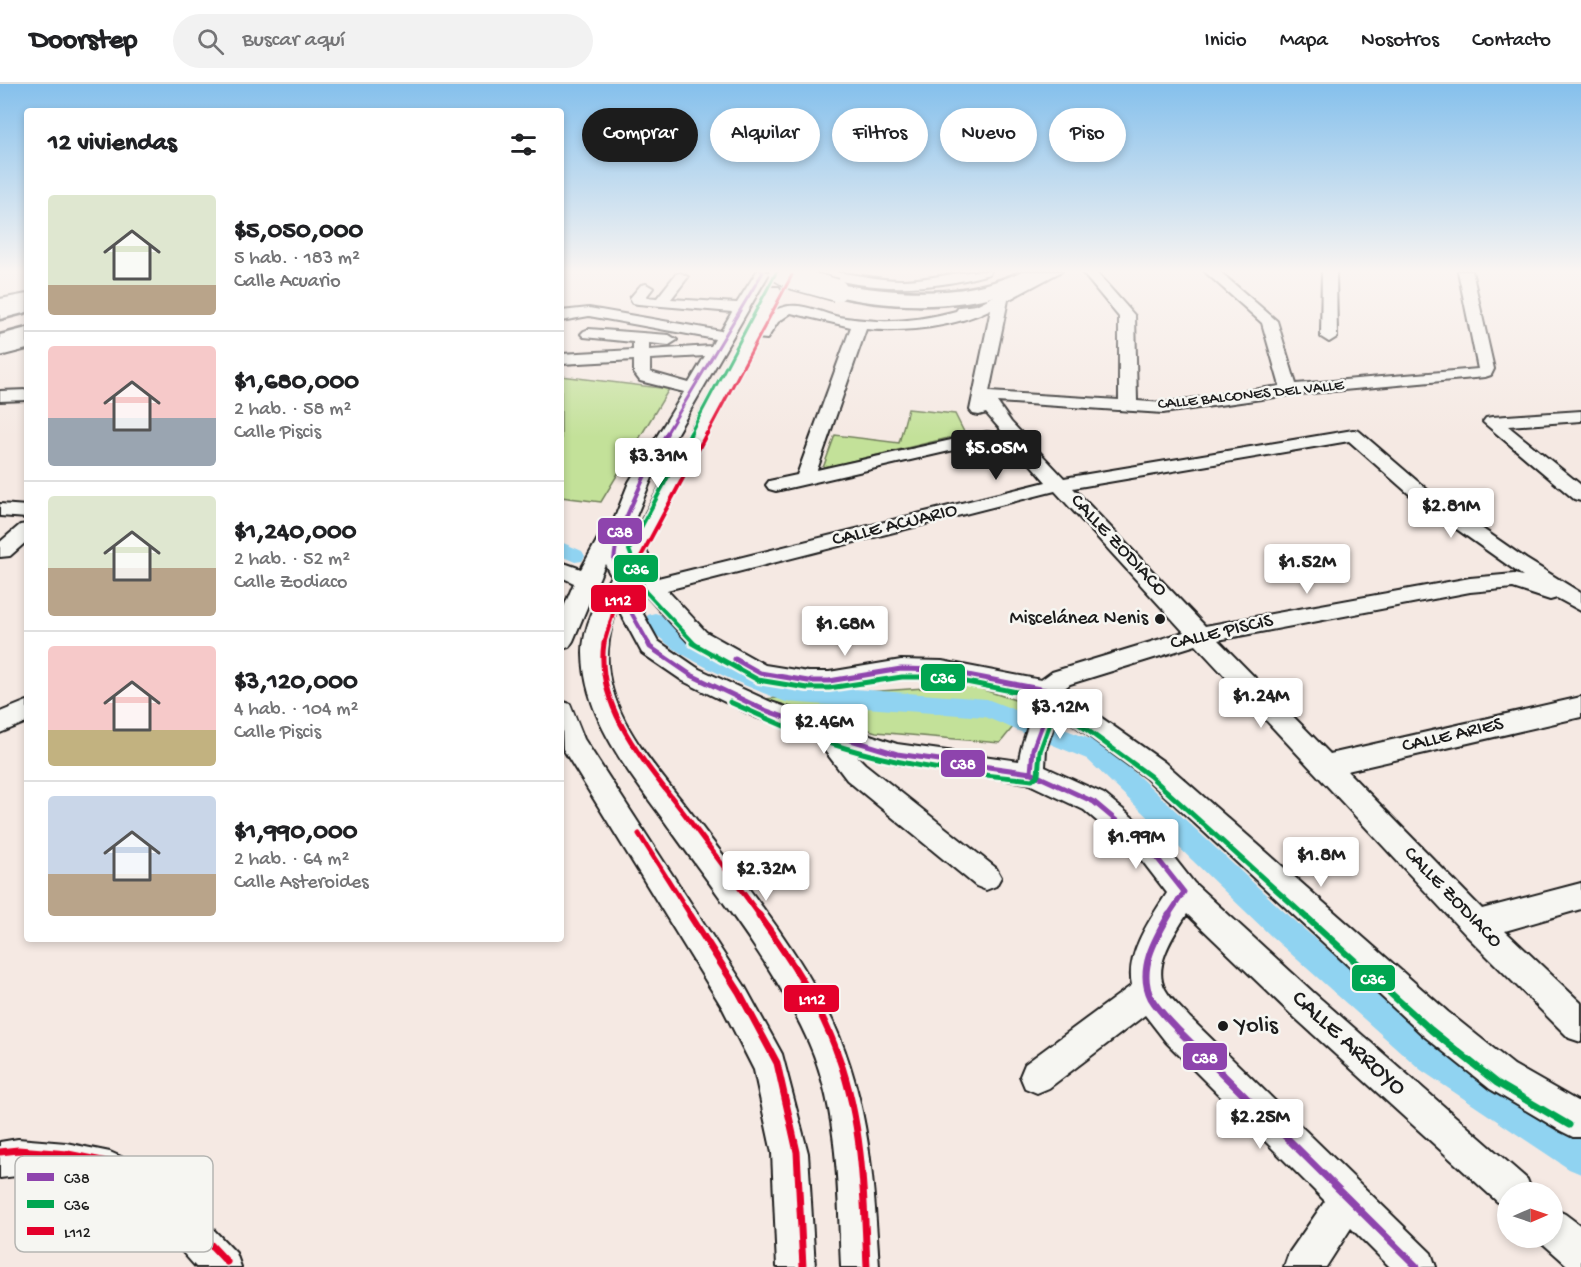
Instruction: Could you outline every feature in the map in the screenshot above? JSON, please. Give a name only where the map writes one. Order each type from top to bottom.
[{"type":"highway","points":[[0,342],[24,335]]},
{"type":"main road","points":[[0,332],[22,326]]},
{"type":"main road","points":[[0,350],[24,344]]},
{"type":"street","points":[[649,326],[719,343]]},
{"type":"street","points":[[564,634],[586,580],[650,462],[730,326]]},
{"type":"street","points":[[755,326],[609,600],[598,629],[594,652],[605,704],[629,749],[796,984],[823,1037],[844,1099],[854,1154],[860,1267]]},
{"type":"street","points":[[650,462],[655,470],[666,471],[676,467],[722,414],[755,356],[767,326]]},
{"type":"street","points":[[805,478],[859,326]]},
{"type":"street","points":[[982,404],[996,326]]},
{"type":"street","points":[[1127,326],[1128,405]]},
{"type":"street","points":[[1271,326],[1289,390]]},
{"type":"street","points":[[1329,326],[1329,338]]},
{"type":"street","name":"CALLE BALCONES DEL VALLE","points":[[982,404],[1128,405],[1163,408],[1289,390],[1485,372],[1476,326]]},
{"type":"street","points":[[589,334],[719,343]]},
{"type":"street","points":[[641,338],[642,373],[646,377],[692,389]]},
{"type":"street","points":[[564,360],[640,355],[719,343]]},
{"type":"street","points":[[0,396],[24,395]]},
{"type":"street","name":"CALLE ZODIACO","points":[[982,404],[993,411],[1200,635],[1477,925],[1581,1026]]},
{"type":"street","points":[[1581,416],[1492,422],[1581,495]]},
{"type":"street","name":"CALLE ACUARIO","points":[[651,587],[1061,484],[1353,435],[1424,497],[1519,564],[1581,603]]},
{"type":"street","points":[[776,485],[987,437]]},
{"type":"street","name":"CALLE ARROYO","points":[[650,462],[617,537],[614,560],[622,577],[632,614],[650,647],[691,675],[762,709],[825,732],[897,754],[1032,761],[1095,802],[1150,849],[1184,892],[1303,1004],[1503,1182]]},
{"type":"street","points":[[2,552],[20,517]]},
{"type":"street","points":[[2,552],[24,546]]},
{"type":"street","points":[[636,551],[651,587],[698,638],[760,673],[808,681],[829,681],[901,669],[942,670],[1046,702],[1155,770],[1436,1024],[1502,1077],[1577,1119]]},
{"type":"street","points":[[564,570],[586,580]]},
{"type":"street","name":"CALLE PISCIS","points":[[1046,702],[1061,678],[1200,635],[1470,585],[1514,582],[1581,603]]},
{"type":"street","points":[[1032,761],[1046,702]]},
{"type":"street","name":"CALLE ARIES","points":[[1325,766],[1581,707]]},
{"type":"street","points":[[0,723],[24,712]]},
{"type":"street","points":[[564,719],[572,742],[733,996],[770,1066],[790,1153],[796,1267]]},
{"type":"street","points":[[825,732],[856,772],[986,877]]},
{"type":"street","points":[[1184,892],[1160,929],[1147,969],[1149,992],[1178,1030],[1417,1267]]},
{"type":"street","points":[[1477,925],[1581,896]]},
{"type":"street","points":[[1037,1076],[1149,992]]},
{"type":"street","points":[[0,1160],[15,1158]]},
{"type":"street","points":[[1303,1267],[1348,1199]]},
{"type":"street","points":[[1563,1236],[1581,1251]]},
{"type":"street","points":[[208,1252],[222,1267]]},
{"type":"green space","points":[[564,376],[669,389],[601,502],[564,497]]},
{"type":"green space","points":[[908,409],[955,414],[965,434],[823,468],[835,435],[899,443]]},
{"type":"green space","points":[[968,685],[1031,705],[1000,743],[876,732],[763,699]]},
{"type":"waterway","points":[[564,550],[575,556]]},
{"type":"waterway","points":[[655,620],[669,633],[724,668],[786,693],[987,708],[1096,752],[1281,927],[1432,1059],[1581,1157]]},
{"type":"transit line","name":"C38","points":[[731,326],[654,455],[617,538],[614,560],[622,577],[632,614],[650,647],[691,675],[762,709],[825,732],[897,754],[1031,773],[1094,802],[1150,849],[1184,892],[1155,939],[1150,953],[1146,979],[1154,1003],[1178,1030],[1417,1267]]},
{"type":"transit line","name":"C36","points":[[748,326],[629,550],[645,591],[692,643],[758,680],[807,688],[829,688],[902,677],[941,677],[1042,697],[1150,776],[1431,1030],[1497,1083],[1569,1125]]},
{"type":"transit line","name":"L112","points":[[765,326],[616,603],[605,638],[604,674],[616,714],[637,750],[781,947],[828,1030],[848,1087],[859,1146],[867,1267]]},
{"type":"transit line","name":"C38","points":[[735,659],[760,673],[808,681],[829,681],[901,669],[942,670],[1045,690],[1046,714],[1033,749],[1031,773]]},
{"type":"transit line","name":"C36","points":[[730,702],[820,740],[877,757],[954,771],[1032,780],[1038,775],[1040,751],[1053,715],[1052,690]]},
{"type":"transit line","name":"L112","points":[[639,834],[739,992],[777,1063],[797,1152],[803,1267]]},
{"type":"transit line","name":"L112","points":[[0,1152],[18,1150],[78,1156]]},
{"type":"transit line","name":"L112","points":[[213,1247],[227,1262]]},
{"type":"place","name":"Miscelánea Nenis","points":[[1160,619]]},
{"type":"place","name":"Yolis","points":[[1223,1026]]}]
